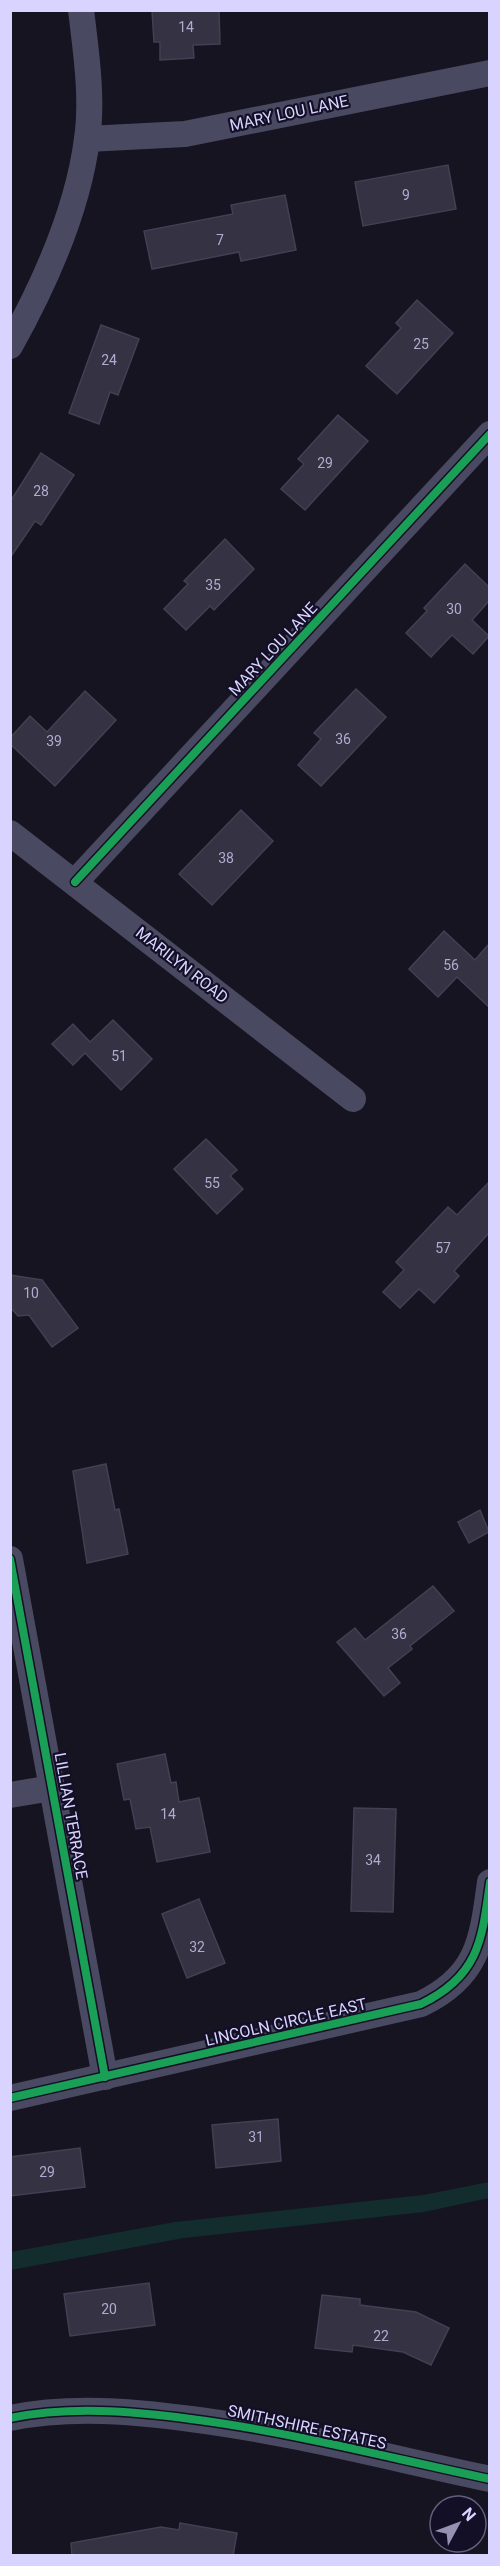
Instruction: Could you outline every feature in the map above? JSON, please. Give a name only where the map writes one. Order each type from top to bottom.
[{"type":"street","points":[[10,346],[30,310],[58,244],[87,139],[88,100],[81,10]]},
{"type":"street","name":"MARY LOU LANE","points":[[87,139],[185,134],[489,73]]},
{"type":"street","name":"MARY LOU LANE","points":[[75,882],[489,434]]},
{"type":"street","name":"MARILYN ROAD","points":[[10,833],[353,1099]]},
{"type":"street","name":"LILLIAN TERRACE","points":[[10,1559],[105,2077]]},
{"type":"street","points":[[10,1795],[52,1788]]},
{"type":"street","name":"LINCOLN CIRCLE EAST","points":[[10,2098],[421,2004],[440,1995],[463,1975],[479,1945],[489,1882]]},
{"type":"street","name":"SMITHSHIRE ESTATES","points":[[10,2418],[41,2412],[75,2410],[155,2414],[256,2428],[489,2479]]},
{"type":"green space","points":[[489,2182],[489,2198],[424,2212],[184,2238],[11,2270],[11,2252],[175,2222],[423,2195]]},
{"type":"building","points":[[152,11],[219,11],[220,44],[193,45],[194,58],[160,60],[160,42],[154,42]]},
{"type":"building","points":[[448,165],[456,209],[363,226],[355,182]]},
{"type":"building","points":[[285,195],[296,250],[241,261],[239,252],[152,269],[144,231],[233,214],[231,205]]},
{"type":"building","points":[[417,300],[453,333],[397,394],[366,366],[401,328],[396,323]]},
{"type":"building","points":[[101,325],[139,339],[118,395],[110,392],[99,424],[69,413]]},
{"type":"building","points":[[338,415],[368,441],[305,510],[281,489],[304,464],[298,459]]},
{"type":"building","points":[[41,453],[74,475],[41,525],[35,521],[10,558],[10,502]]},
{"type":"building","points":[[225,539],[254,569],[214,610],[210,606],[186,630],[164,609],[188,584],[184,581]]},
{"type":"building","points":[[465,564],[489,587],[489,601],[472,620],[489,636],[473,654],[452,635],[431,657],[406,633],[427,611],[424,608]]},
{"type":"building","points":[[356,689],[386,717],[321,786],[298,765],[321,739],[314,733]]},
{"type":"building","points":[[85,691],[116,720],[55,786],[10,744],[10,738],[30,716],[47,732]]},
{"type":"building","points":[[241,810],[273,841],[212,905],[179,874]]},
{"type":"building","points":[[444,931],[475,960],[489,944],[489,1007],[457,977],[438,997],[409,969]]},
{"type":"building","points":[[113,1020],[152,1059],[121,1090],[85,1053],[73,1065],[52,1044],[73,1024],[90,1042]]},
{"type":"building","points":[[206,1139],[237,1170],[230,1176],[243,1189],[217,1214],[174,1169]]},
{"type":"building","points":[[489,1182],[489,1233],[454,1271],[459,1276],[434,1303],[419,1289],[400,1308],[383,1292],[404,1270],[396,1262],[448,1207],[457,1215]]},
{"type":"building","points":[[10,1275],[42,1280],[78,1328],[52,1347],[29,1315],[18,1316],[10,1307]]},
{"type":"building","points":[[106,1464],[115,1510],[119,1509],[128,1554],[87,1563],[73,1471]]},
{"type":"building","points":[[480,1510],[489,1532],[469,1543],[458,1522]]},
{"type":"building","points":[[433,1586],[454,1611],[410,1646],[412,1649],[388,1668],[400,1683],[384,1696],[337,1642],[355,1628],[365,1640]]},
{"type":"building","points":[[165,1754],[171,1783],[176,1782],[179,1802],[199,1798],[210,1852],[157,1862],[150,1827],[136,1829],[130,1799],[124,1800],[117,1764]]},
{"type":"building","points":[[354,1808],[396,1809],[393,1912],[351,1911]]},
{"type":"building","points":[[199,1899],[225,1963],[187,1978],[162,1914]]},
{"type":"building","points":[[278,2119],[281,2161],[216,2168],[212,2125]]},
{"type":"building","points":[[80,2148],[85,2187],[10,2196],[10,2157]]},
{"type":"building","points":[[149,2283],[155,2325],[70,2336],[64,2294]]},
{"type":"building","points":[[322,2295],[360,2299],[360,2305],[416,2312],[449,2328],[431,2365],[403,2352],[353,2345],[352,2352],[315,2348]]},
{"type":"building","points":[[180,2523],[237,2533],[233,2556],[72,2556],[71,2543],[161,2527],[179,2530]]},
{"type":"cycle path","points":[[75,882],[490,434]]},
{"type":"cycle path","points":[[10,1559],[105,2077]]},
{"type":"cycle path","points":[[10,2098],[421,2004],[455,1981],[474,1954],[484,1922],[490,1882]]},
{"type":"cycle path","points":[[10,2418],[55,2412],[100,2411],[191,2419],[304,2438],[490,2479]]}]
